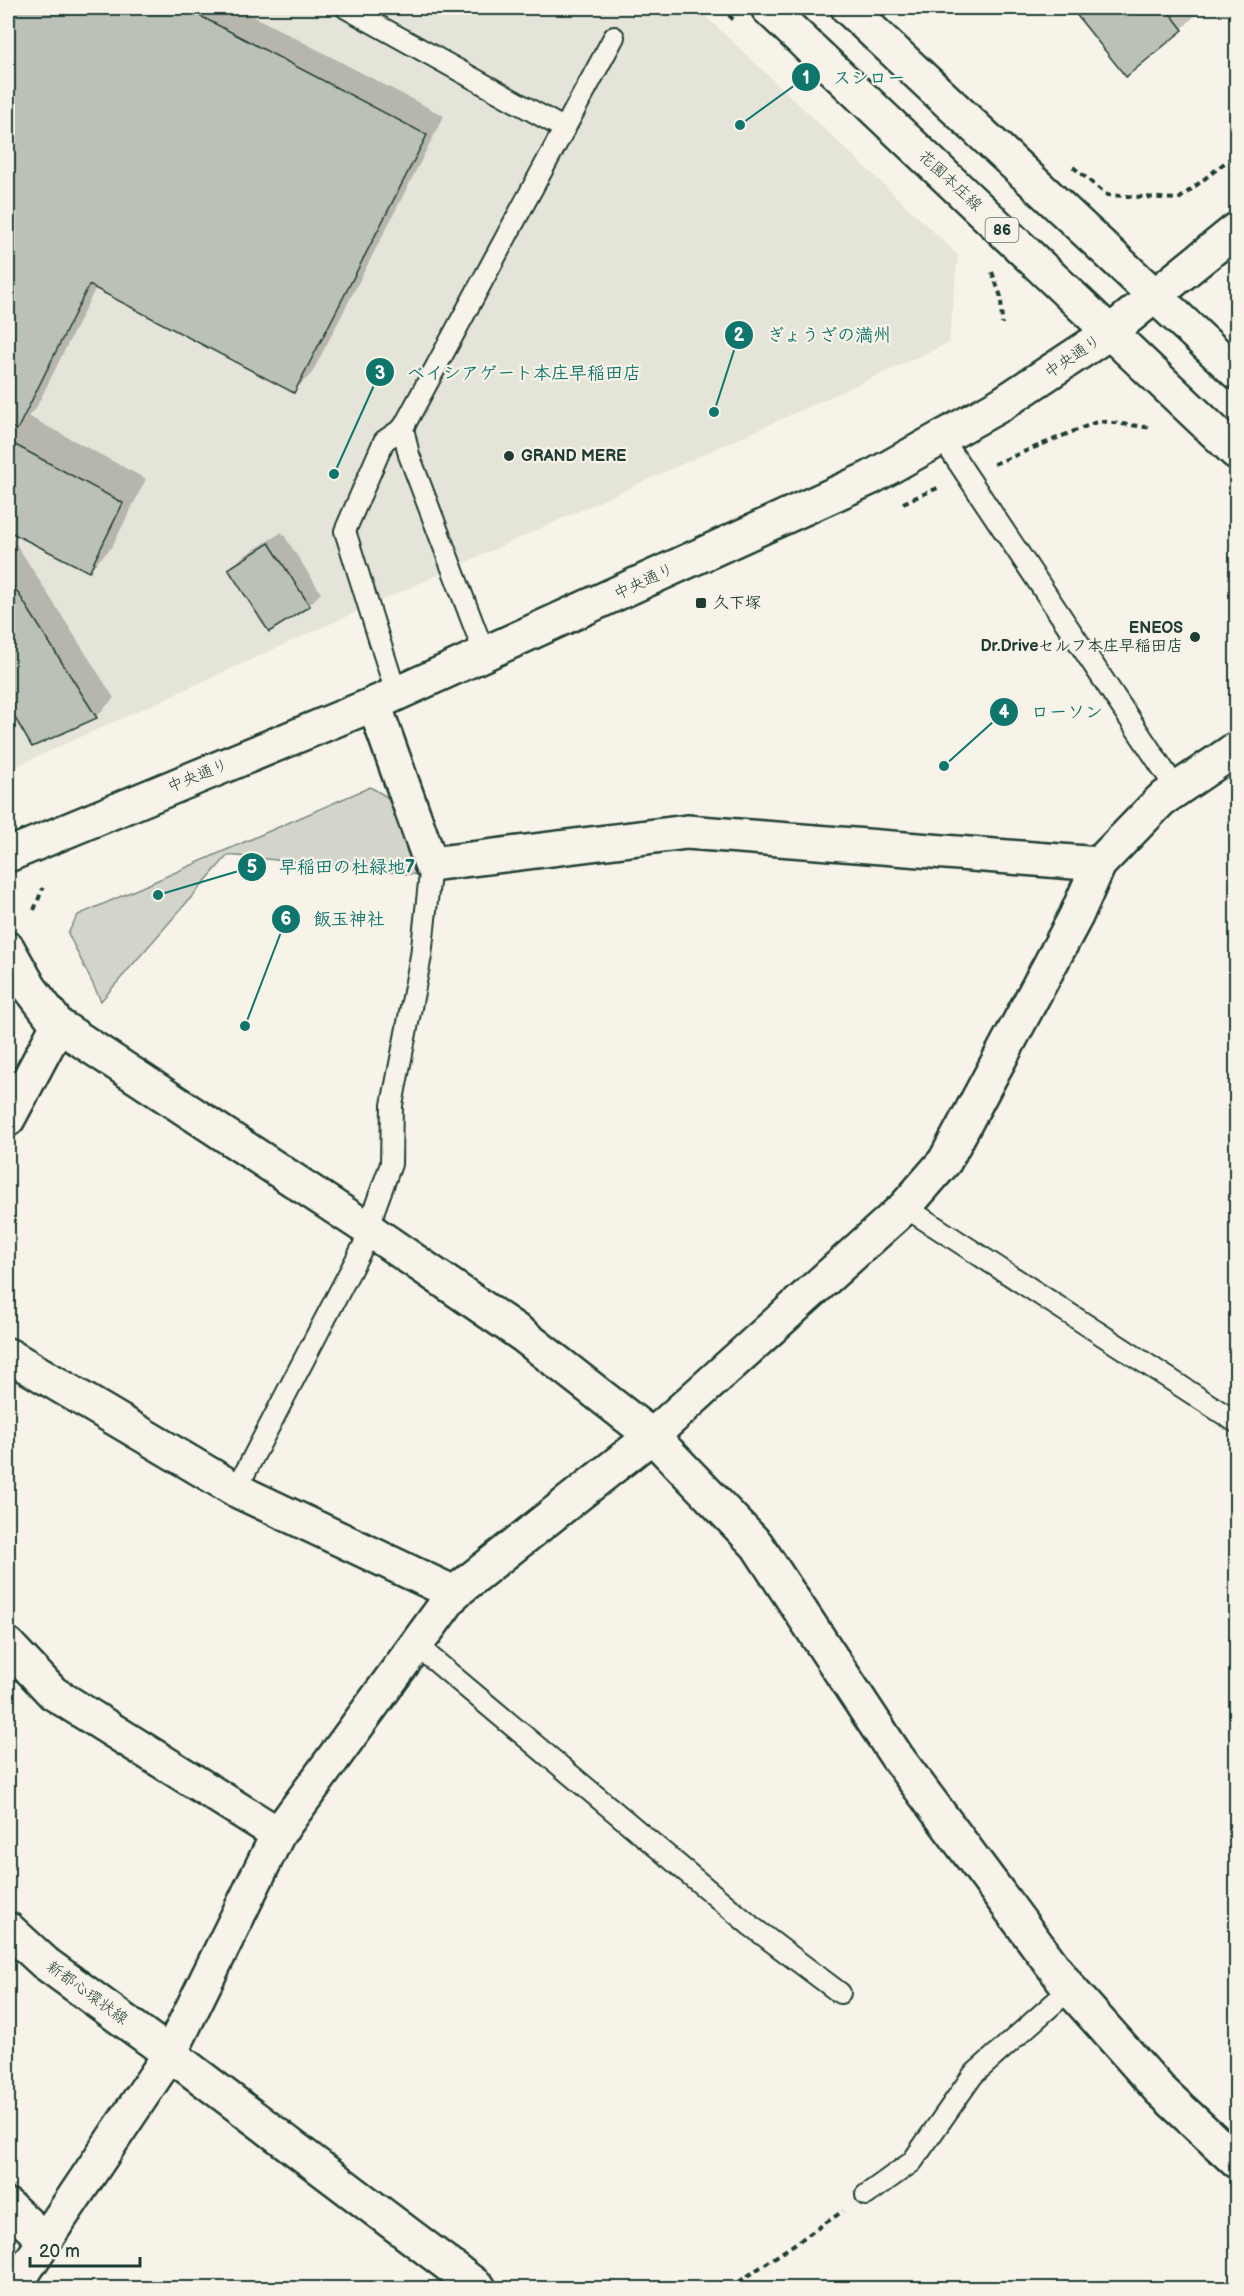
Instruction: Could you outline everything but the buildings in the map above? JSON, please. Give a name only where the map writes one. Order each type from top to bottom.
[{"type":"street","name":"花園本庄線","points":[[768,8],[1236,452]]},
{"type":"street","points":[[848,8],[1236,372]]},
{"type":"street","name":"中央通り","points":[[8,855],[485,655],[870,478],[1000,405],[1109,333],[1236,230]]},
{"type":"street","points":[[385,698],[430,864],[687,832],[1099,864]]},
{"type":"street","points":[[13,2289],[170,2054],[278,1834],[454,1593],[652,1436],[905,1207],[945,1161],[1076,916],[1099,864],[1161,800],[1236,749]]},
{"type":"street","points":[[8,949],[30,988],[58,1025],[524,1336],[652,1436],[757,1545],[897,1757],[1070,1989],[1159,2089],[1236,2161]]},
{"type":"street","points":[[8,1119],[58,1025]]},
{"type":"street","points":[[8,1355],[236,1491],[454,1593]]},
{"type":"street","points":[[8,1645],[53,1693],[278,1834]]},
{"type":"street","name":"新都心環状線","points":[[8,1929],[45,1963],[170,2054],[479,2289]]},
{"type":"street","points":[[8,2206],[45,2240]]},
{"type":"lane","points":[[346,8],[565,129]]},
{"type":"lane","points":[[385,698],[345,531],[384,441],[403,428],[614,37]]},
{"type":"lane","points":[[403,428],[409,455],[485,655]]},
{"type":"lane","points":[[942,438],[1177,790]]},
{"type":"lane","points":[[236,1491],[371,1232],[374,1210],[391,1164],[393,1105],[420,956],[430,864]]},
{"type":"lane","points":[[905,1207],[1236,1422]]},
{"type":"lane","points":[[416,1645],[751,1926],[840,1993]]},
{"type":"lane","points":[[866,2195],[912,2162],[973,2075],[1070,1989]]},
{"type":"path","points":[[1065,160],[1107,195],[1179,199],[1236,154]]},
{"type":"path","points":[[1001,297],[1002,324]]},
{"type":"path","points":[[966,475],[1099,421],[1153,428]]},
{"type":"path","points":[[33,910],[43,888]]},
{"type":"path","points":[[730,2289],[866,2195]]},
{"type":"shaded area","points":[[8,8],[697,8],[958,255],[949,343],[8,770]]},
{"type":"shaded area","points":[[370,787],[389,798],[420,875],[228,855],[101,1001],[68,933],[78,915]]},
{"type":"place","name":"スシロー","points":[[740,125]]},
{"type":"place","name":"ぎょうざの満州","points":[[714,412]]},
{"type":"place","name":"GRAND MERE","points":[[509,456]]},
{"type":"place","name":"ベイシアゲート本庄早稲田店","points":[[334,474]]},
{"type":"place","name":"久下塚","points":[[701,603]]},
{"type":"place","name":"ENEOS Dr.Driveセルフ本庄早稲田店","points":[[1195,637]]},
{"type":"place","name":"ローソン","points":[[944,766]]},
{"type":"place","name":"早稲田の杜緑地7","points":[[158,895]]},
{"type":"place","name":"飯玉神社","points":[[245,1026]]}]
